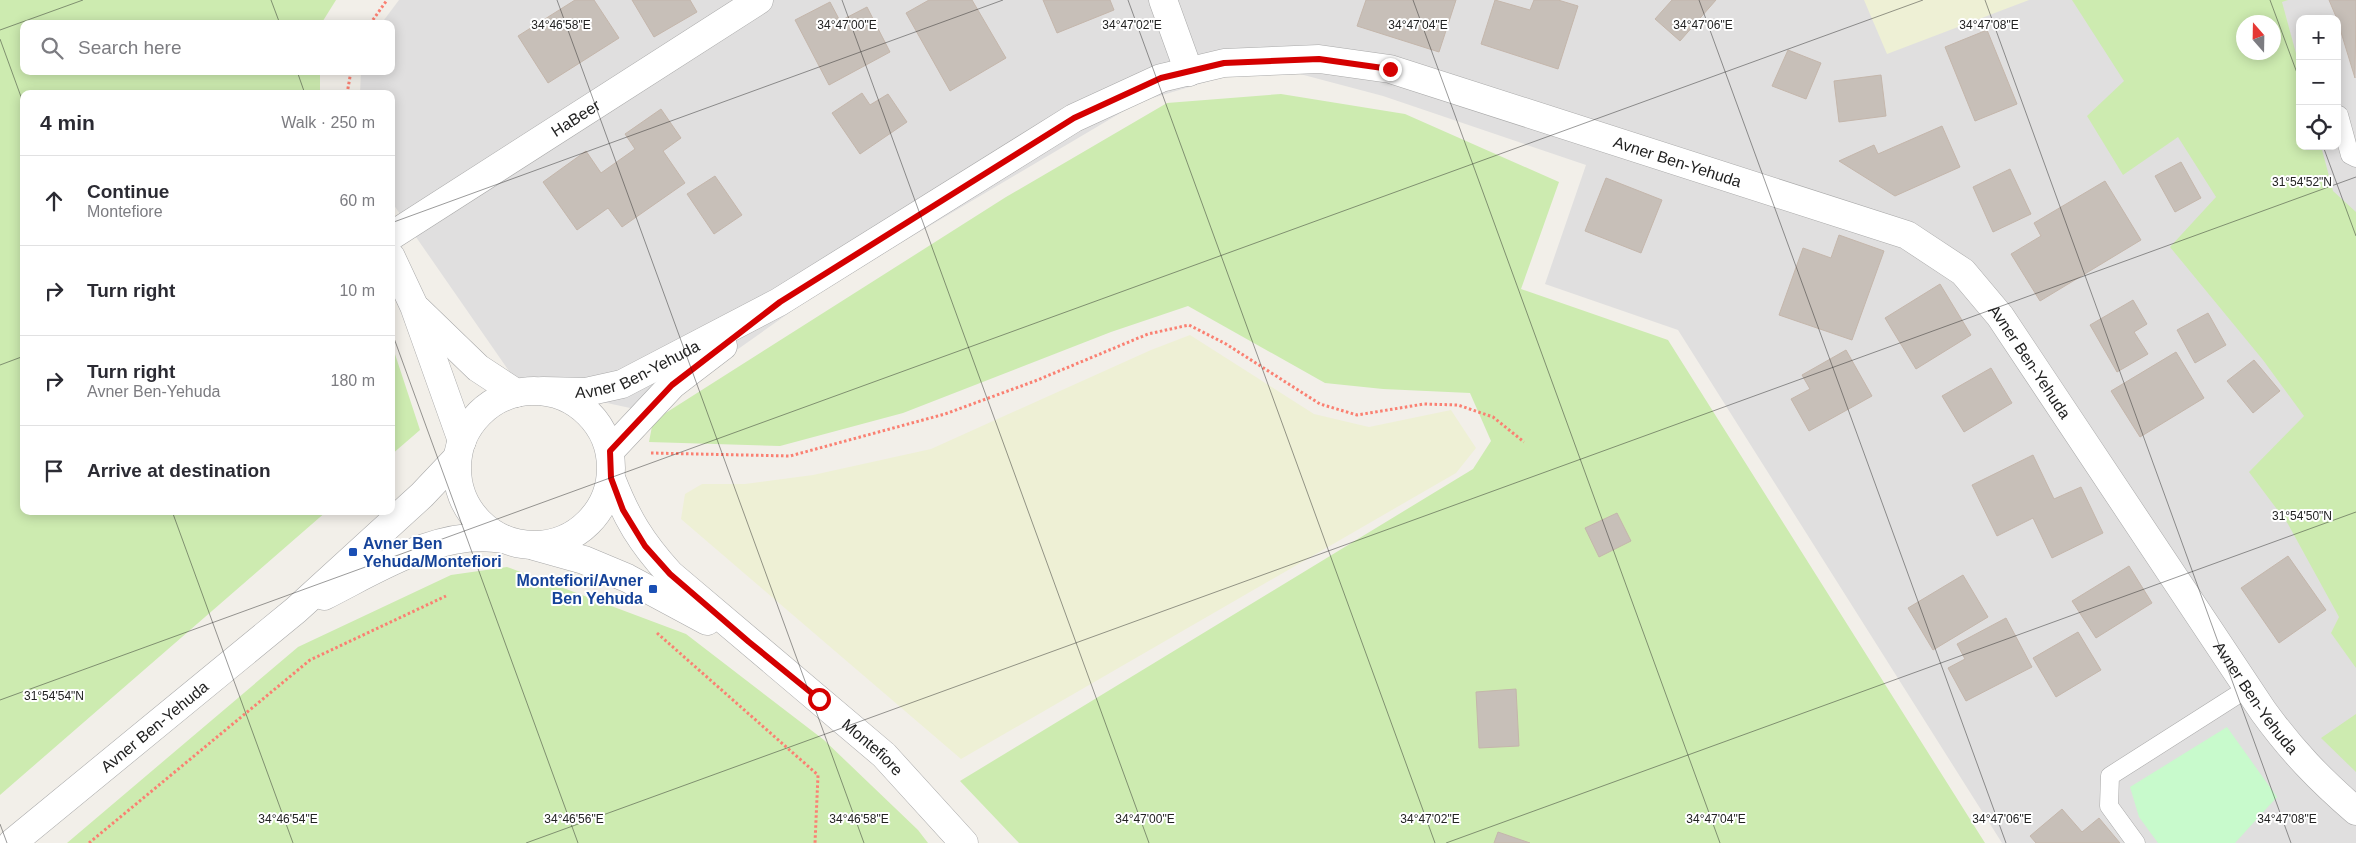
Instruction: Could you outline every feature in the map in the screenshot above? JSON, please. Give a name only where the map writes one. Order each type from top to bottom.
[{"type":"street","name":"HaBeer","points":[[395,233],[760,0]]},
{"type":"street","points":[[1163,0],[1189,72]]},
{"type":"street","name":"Avner Ben-Yehuda","points":[[543,391],[586,392],[622,384],[780,302],[1074,118],[1161,78],[1224,63],[1319,59],[1390,69],[1907,235],[1963,272],[2000,316],[2290,748],[2322,781],[2356,811]]},
{"type":"street","points":[[395,266],[414,306],[460,450],[458,482],[466,506],[482,526],[516,542],[553,543],[574,534],[592,520],[605,500],[611,478],[610,451],[602,429],[586,410],[566,397],[543,391],[516,393],[493,403],[474,420],[460,450]]},
{"type":"street","name":"Avner Ben-Yehuda","points":[[610,451],[672,385],[780,302]]},
{"type":"street","points":[[414,306],[478,368],[516,393]]},
{"type":"street","name":"Avner Ben-Yehuda","points":[[12,843],[296,610],[422,495],[460,450]]},
{"type":"street","name":"Montefiore","points":[[611,478],[623,510],[645,546],[670,574],[884,755],[964,843]]},
{"type":"street","name":"Avner Ben-Yehuda","points":[[296,610],[401,558],[440,544],[465,537],[516,542]]},
{"type":"street","name":"Montefiore","points":[[516,542],[584,560],[627,578],[749,642]]},
{"type":"lane","points":[[2341,122],[2350,155],[2356,158]]},
{"type":"lane","points":[[2136,843],[2110,806],[2110,776],[2248,688]]},
{"type":"path","points":[[371,20],[387,0]]},
{"type":"path","points":[[348,90],[350,75]]},
{"type":"path","points":[[610,451],[790,456],[945,414],[1035,381],[1148,334],[1189,325],[1226,344],[1320,404],[1357,415],[1424,404],[1458,405],[1493,417],[1524,442]]},
{"type":"path","points":[[89,843],[310,660],[446,596]]},
{"type":"path","points":[[657,632],[818,775],[815,843]]},
{"type":"shaded area","points":[[399,0],[2356,0],[2356,843],[2002,843],[1678,330],[1545,284],[1586,165],[1383,96],[1300,74],[1226,76],[1139,102],[823,289],[649,412],[518,384],[395,207],[395,90],[360,90],[361,75],[395,75],[395,20],[384,20]]},
{"type":"green space","points":[[0,0],[336,0],[324,20],[20,20],[20,75],[320,75],[320,90],[20,90],[20,515],[322,515],[0,795]]},
{"type":"green space","points":[[1864,0],[2029,0],[1887,54]]},
{"type":"green space","points":[[2072,0],[2288,0],[2282,2],[2296,53],[2296,150],[2322,150],[2333,191],[2356,212],[2356,668],[2331,633],[2339,617],[2288,524],[2249,472],[2304,416],[2263,360],[2170,247],[2216,197],[2178,137],[2123,175],[2087,116],[2124,81]]},
{"type":"green space","points":[[1281,94],[1405,114],[1559,182],[1521,289],[1668,340],[1985,843],[1019,843],[960,781],[1473,469],[1491,441],[1470,393],[1383,389],[1325,383],[1188,306],[1111,332],[903,413],[780,446],[649,442],[653,421],[1006,197],[1167,103]]},
{"type":"green space","points":[[1190,335],[1314,414],[1369,427],[1451,410],[1476,448],[1456,473],[961,759],[681,519],[685,494],[702,484],[745,484],[813,475],[931,449],[1151,350]]},
{"type":"green space","points":[[395,354],[420,430],[395,452]]},
{"type":"green space","points":[[507,567],[686,634],[824,740],[918,830],[928,843],[67,843],[298,647],[451,575]]},
{"type":"green space","points":[[2356,714],[2356,772],[2321,738]]},
{"type":"green space","points":[[2227,727],[2277,797],[2235,843],[2158,843],[2139,817],[2130,787]]},
{"type":"building","points":[[575,0],[594,0],[619,38],[548,83],[518,36]]},
{"type":"building","points":[[632,0],[690,0],[697,12],[654,37]]},
{"type":"building","points":[[929,0],[972,0],[1006,58],[950,91],[906,13]]},
{"type":"building","points":[[1043,0],[1110,0],[1114,10],[1057,33]]},
{"type":"building","points":[[1366,0],[1456,0],[1439,52],[1357,26]]},
{"type":"building","points":[[1495,0],[1530,10],[1534,0],[1558,0],[1578,6],[1558,69],[1481,44]]},
{"type":"building","points":[[1672,0],[1716,0],[1680,41],[1655,19]]},
{"type":"building","points":[[2329,0],[2356,0],[2355,78],[2341,32],[2341,15],[2335,15]]},
{"type":"building","points":[[830,2],[840,21],[867,7],[890,52],[829,85],[795,20]]},
{"type":"building","points":[[1987,30],[2017,104],[1975,121],[1945,47]]},
{"type":"building","points":[[1788,50],[1821,63],[1806,99],[1772,86]]},
{"type":"building","points":[[1881,75],[1886,116],[1839,122],[1834,81]]},
{"type":"building","points":[[862,93],[870,105],[888,94],[907,122],[860,154],[832,113]]},
{"type":"building","points":[[661,109],[681,138],[663,151],[685,183],[622,227],[608,208],[577,230],[543,182],[586,151],[601,173],[635,149],[625,134]]},
{"type":"building","points":[[1942,126],[1960,167],[1895,196],[1839,161],[1874,145],[1878,154]]},
{"type":"building","points":[[2181,162],[2201,198],[2175,212],[2155,176]]},
{"type":"building","points":[[2010,169],[2031,214],[1993,232],[1973,187]]},
{"type":"building","points":[[715,176],[742,215],[714,234],[687,194]]},
{"type":"building","points":[[1606,178],[1662,200],[1641,253],[1585,231]]},
{"type":"building","points":[[2105,181],[2141,240],[2040,301],[2011,254],[2041,236],[2034,223]]},
{"type":"building","points":[[1839,235],[1884,251],[1852,340],[1779,315],[1803,248],[1831,258]]},
{"type":"building","points":[[1940,284],[1971,335],[1916,369],[1885,318]]},
{"type":"building","points":[[2133,300],[2147,324],[2134,332],[2148,354],[2117,372],[2090,325]]},
{"type":"building","points":[[2208,313],[2226,345],[2195,363],[2177,330]]},
{"type":"building","points":[[1846,350],[1872,396],[1809,431],[1791,399],[1810,389],[1802,375]]},
{"type":"building","points":[[2176,352],[2204,398],[2140,437],[2111,391]]},
{"type":"building","points":[[2254,360],[2280,391],[2253,413],[2227,381]]},
{"type":"building","points":[[1991,368],[2012,403],[1964,432],[1942,396]]},
{"type":"building","points":[[2033,455],[2054,499],[2081,487],[2103,533],[2052,558],[2033,518],[1997,536],[1972,485]]},
{"type":"building","points":[[1617,513],[1631,541],[1599,557],[1585,528]]},
{"type":"building","points":[[2288,556],[2326,610],[2279,643],[2241,588]]},
{"type":"building","points":[[2129,566],[2152,603],[2096,638],[2072,601]]},
{"type":"building","points":[[1963,575],[1988,617],[1933,650],[1908,608]]},
{"type":"building","points":[[2006,618],[2032,667],[1966,701],[1948,668],[1965,659],[1957,644]]},
{"type":"building","points":[[2078,632],[2101,670],[2056,697],[2033,658]]},
{"type":"building","points":[[1516,689],[1519,746],[1479,748],[1476,692]]},
{"type":"building","points":[[2062,809],[2082,832],[2099,818],[2120,843],[2036,843],[2030,836]]},
{"type":"building","points":[[1498,832],[1530,843],[1494,843]]},
{"type":"place","name":"Avner Ben Yehuda/Montefiori","points":[[353,552]]},
{"type":"place","name":"Montefiori/Avner Ben Yehuda","points":[[653,589]]},
{"type":"route","points":[[819,699],[670,574],[645,546],[623,510],[611,478],[610,451],[638,420],[672,385],[780,302],[1074,118],[1161,78],[1224,63],[1319,59],[1390,69]]}]
